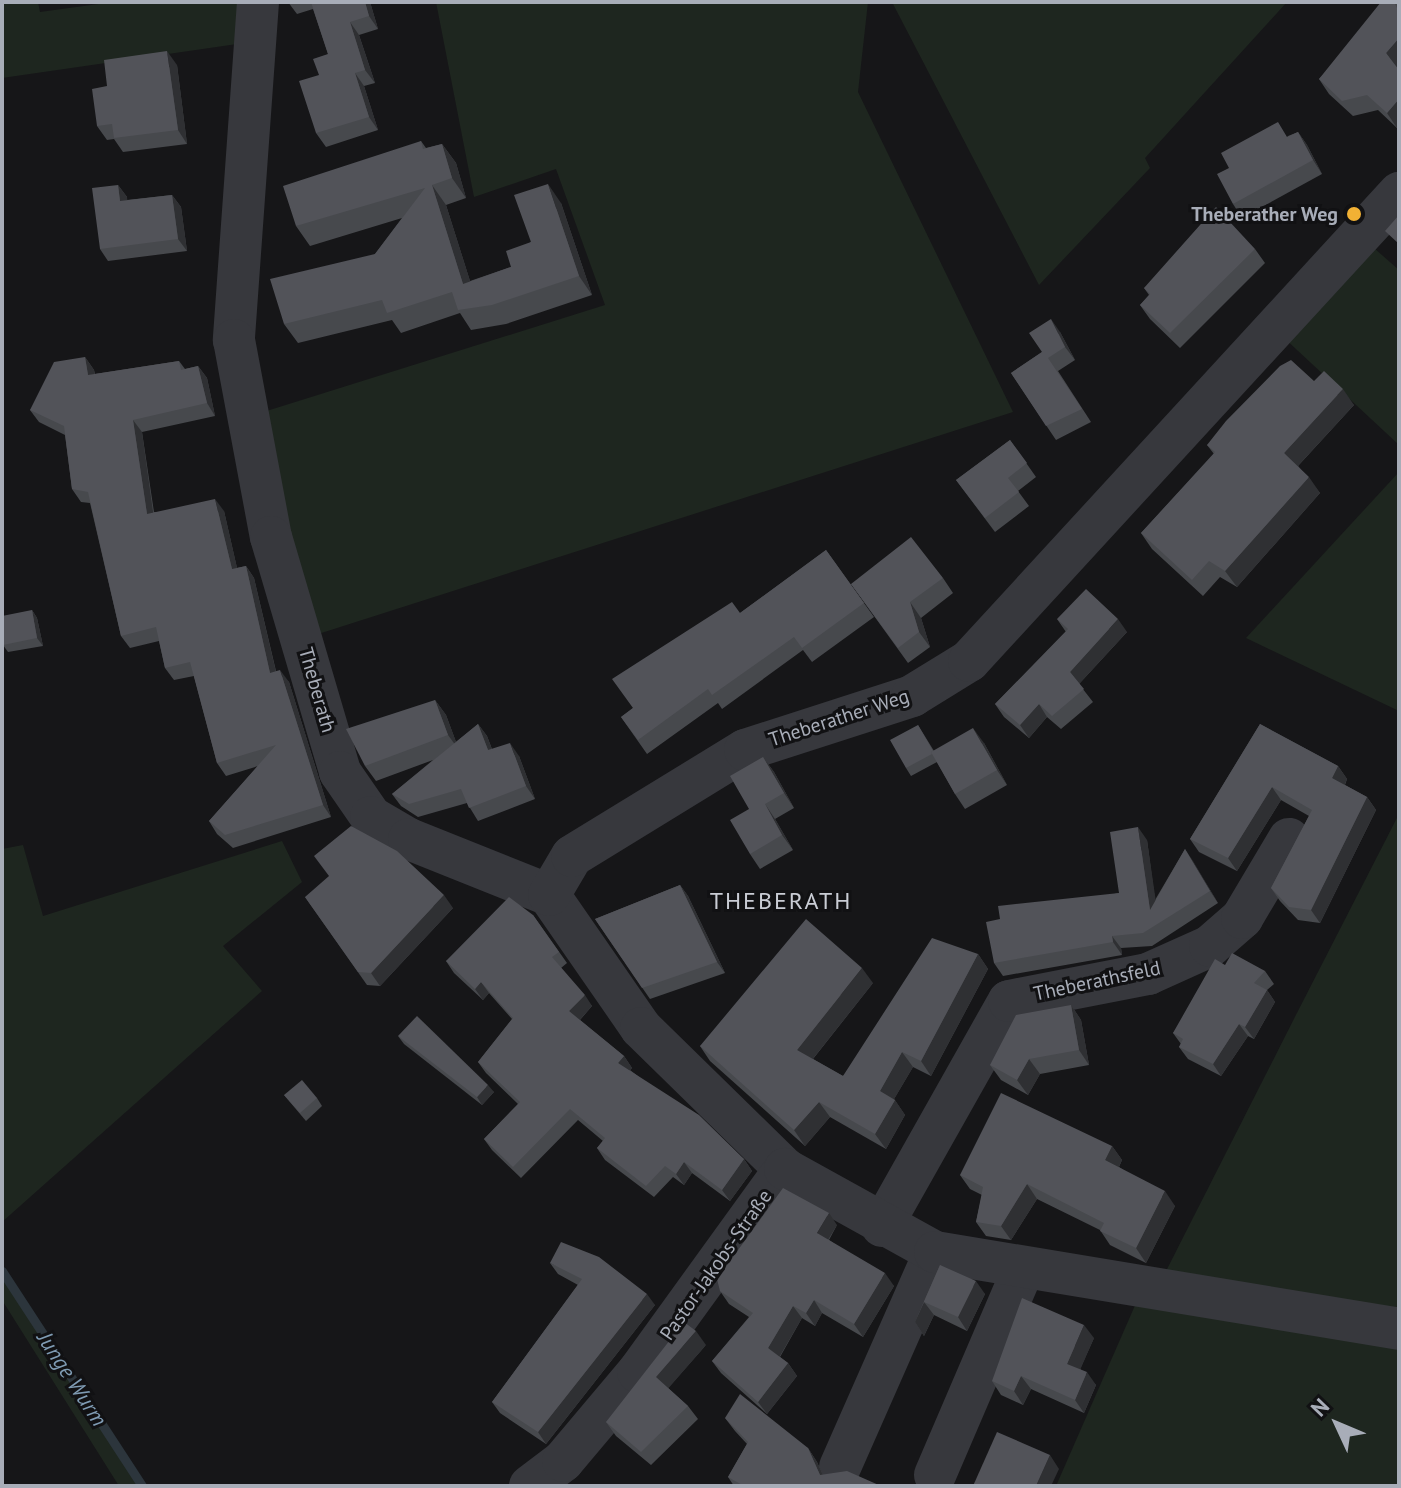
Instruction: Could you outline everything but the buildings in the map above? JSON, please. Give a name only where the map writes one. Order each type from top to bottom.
[{"type":"street","name":"Theberath","points":[[258,2],[234,340],[271,537],[340,772],[371,817],[396,832],[549,895]]},
{"type":"street","name":"Theberather Weg","points":[[549,895],[572,856],[745,750],[912,696],[969,661],[1399,193]]},
{"type":"street","name":"Theberathsfeld","points":[[882,1226],[1009,1001],[1148,974],[1210,946],[1242,918],[1289,839]]},
{"type":"street","points":[[549,895],[641,1028],[785,1169]]},
{"type":"street","name":"Pastor-Jakobs-Straße","points":[[530,1486],[563,1461],[638,1372],[785,1169],[882,1226],[935,1252],[1023,1270],[1399,1329]]},
{"type":"street","points":[[840,1467],[935,1252]]},
{"type":"street","points":[[935,1475],[1023,1270]]},
{"type":"shaded area","points":[[2,2],[38,2],[40,12],[113,2],[248,2],[244,43],[2,78]]},
{"type":"shaded area","points":[[436,2],[868,2],[858,92],[1013,412],[312,636],[257,414],[605,305],[556,169],[474,197]]},
{"type":"shaded area","points":[[892,2],[1287,2],[1145,158],[1150,168],[1039,285]]},
{"type":"shaded area","points":[[1366,241],[1399,270],[1399,445],[1282,336]]},
{"type":"shaded area","points":[[1399,472],[1399,711],[1246,638]]},
{"type":"shaded area","points":[[1399,814],[1399,1319],[1162,1279],[1299,1009]]},
{"type":"shaded area","points":[[282,841],[302,882],[223,946],[262,991],[2,1222],[2,849],[23,845],[43,916]]},
{"type":"shaded area","points":[[2,1265],[144,1486],[119,1486],[2,1300]]},
{"type":"shaded area","points":[[1140,1294],[1399,1336],[1399,1486],[1056,1486]]},
{"type":"waterway","name":"Junge Wurm","points":[[2,1271],[142,1486]]},
{"type":"place","name":"Theberather Weg","points":[[1354,214]]},
{"type":"district","name":"THEBERATH","points":[[781,901]]}]
